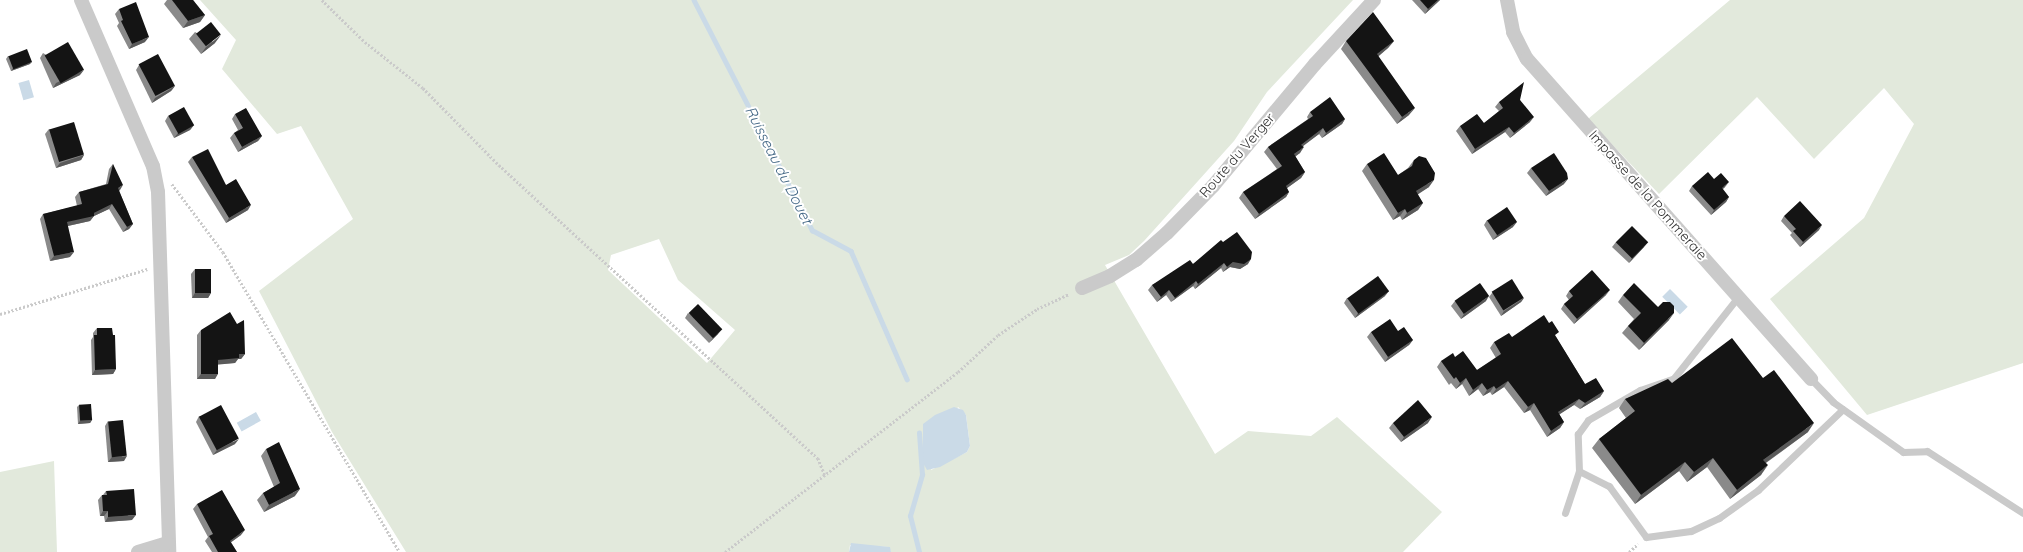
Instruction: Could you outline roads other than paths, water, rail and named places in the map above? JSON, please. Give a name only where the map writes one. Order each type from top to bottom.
[{"type":"street","points":[[81,0],[153,166],[158,192],[169,547],[138,552]]},
{"type":"street","name":"Route du Verger","points":[[1082,288],[1110,276],[1136,260],[1167,233],[1213,186],[1315,64],[1374,0]]},
{"type":"street","name":"Impasse de la Pommeraie","points":[[1507,0],[1514,32],[1527,59],[1810,379]]},
{"type":"lane","points":[[1564,513],[1579,471],[1578,434],[1588,420],[1640,390],[1674,378],[1738,297]]},
{"type":"lane","points":[[1810,379],[1843,409],[1903,452],[1927,451],[2023,513]]},
{"type":"lane","points":[[1579,471],[1609,486],[1646,537],[1691,531],[1719,518],[1758,490],[1843,409]]},
{"type":"water","points":[[29,80],[34,97],[23,100],[18,83]]},
{"type":"water","points":[[1670,289],[1688,307],[1680,314],[1662,297]]},
{"type":"water","points":[[954,407],[963,410],[966,415],[970,446],[967,452],[940,467],[927,470],[923,463],[923,424],[935,415]]},
{"type":"water","points":[[256,412],[261,421],[242,431],[237,423]]},
{"type":"water","points":[[851,543],[890,547],[891,552],[849,552]]},
{"type":"waterway","name":"Ruisseau du Douet","points":[[694,0],[812,230],[851,251],[907,379]]},
{"type":"waterway","name":"Ruisseau du Douet","points":[[919,433],[922,475],[910,516],[919,552]]}]
